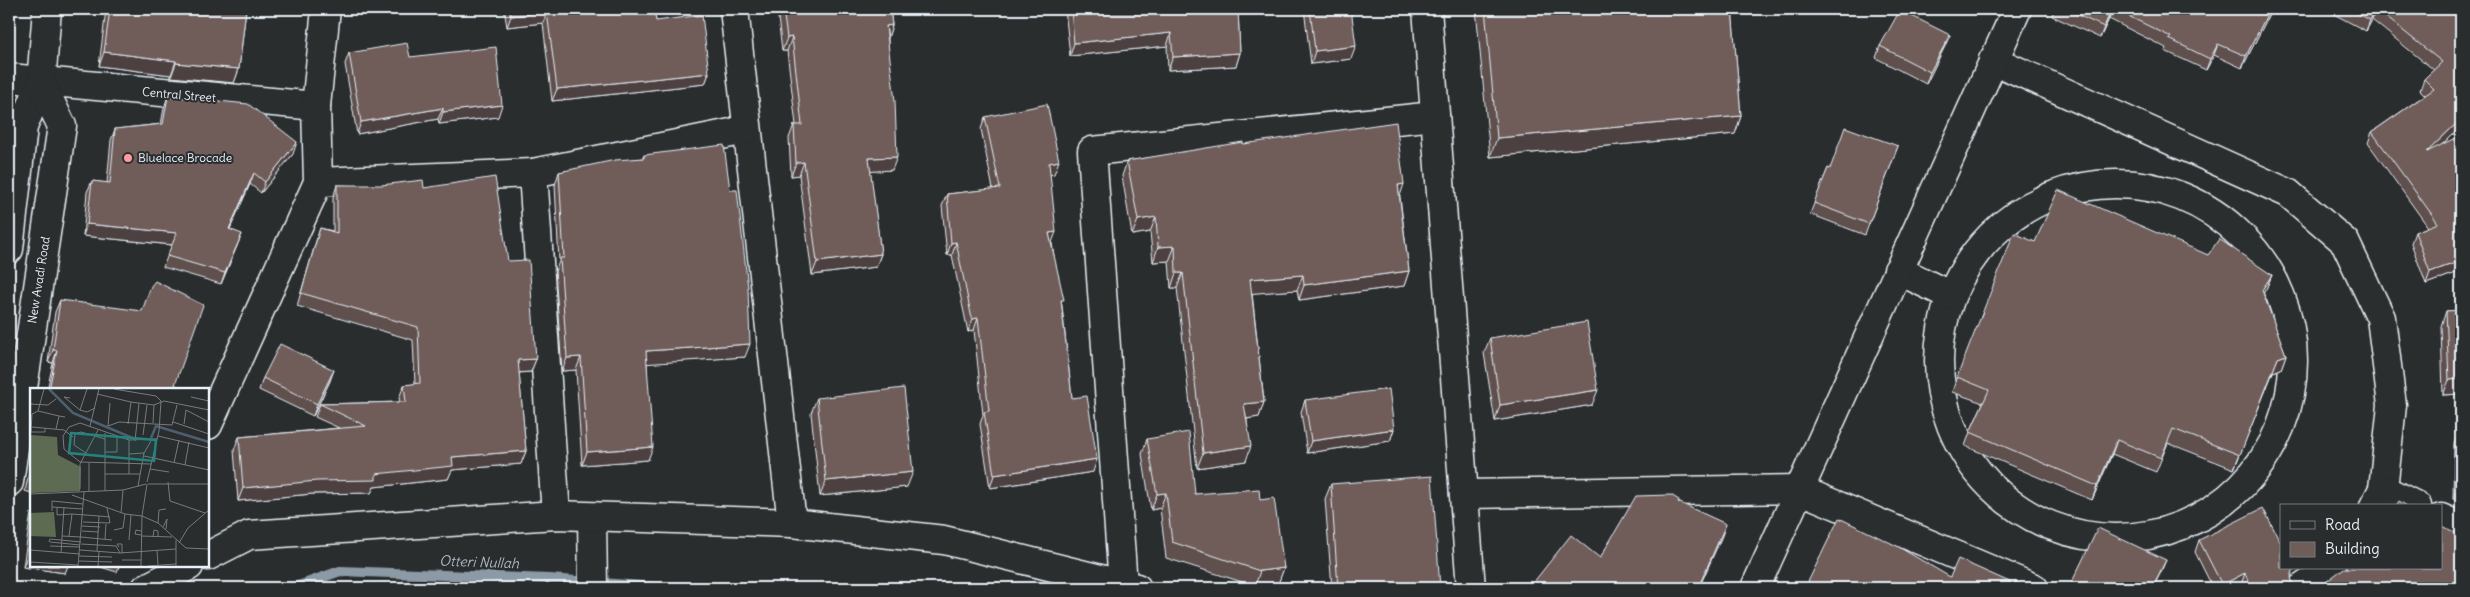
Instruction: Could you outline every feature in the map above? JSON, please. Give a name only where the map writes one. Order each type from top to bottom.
[{"type":"street","points":[[9,249],[23,128],[41,83],[47,9]]},
{"type":"street","points":[[209,423],[318,182],[316,106],[326,9]]},
{"type":"street","points":[[734,9],[746,130],[792,523]]},
{"type":"street","points":[[1427,9],[1471,588]]},
{"type":"street","points":[[1754,588],[2016,9]]},
{"type":"street","points":[[1993,60],[2288,193],[2345,242],[2381,318],[2392,405],[2379,498],[2408,504]]},
{"type":"street","name":"Central Street","points":[[9,78],[41,83],[316,106]]},
{"type":"street","name":"New Avadi Road","points":[[9,482],[62,126],[41,83]]},
{"type":"street","points":[[209,555],[249,535],[556,515],[792,523],[944,540],[1130,586],[1092,151],[1435,116]]},
{"type":"street","points":[[318,182],[534,173],[746,130]]},
{"type":"street","points":[[534,173],[556,515]]},
{"type":"street","points":[[2086,185],[2147,186],[2204,206],[2251,244],[2283,296],[2295,355],[2286,415],[2258,468],[2214,510],[2163,533],[2106,539],[2051,528],[2002,499],[1965,457],[1942,406],[1937,350],[1949,295],[1981,244],[2028,206],[2086,185]]},
{"type":"street","points":[[1898,270],[1949,295]]},
{"type":"street","points":[[1464,494],[1798,488],[2034,588]]},
{"type":"street","points":[[592,517],[593,588]]},
{"type":"street","points":[[2442,518],[2461,527]]},
{"type":"street","points":[[133,588],[143,567]]},
{"type":"street","points":[[146,588],[188,567]]},
{"type":"street","points":[[2302,588],[2329,570]]},
{"type":"building","points":[[110,9],[246,9],[239,69],[176,63],[176,61],[104,52]]},
{"type":"building","points":[[510,9],[654,9],[656,21],[702,15],[709,73],[557,89],[547,12],[511,16]]},
{"type":"building","points":[[783,9],[890,9],[892,25],[886,26],[895,101],[897,157],[869,158],[881,254],[817,262],[804,162],[796,163],[794,125],[802,125],[792,37],[787,38]]},
{"type":"building","points":[[1071,9],[1238,9],[1240,53],[1173,57],[1171,33],[1074,43]]},
{"type":"building","points":[[1310,9],[1351,9],[1356,46],[1315,51]]},
{"type":"building","points":[[1485,9],[1732,9],[1741,116],[1497,138]]},
{"type":"building","points":[[2065,9],[2112,9],[2104,27]]},
{"type":"building","points":[[2114,9],[2270,9],[2246,56],[2218,44],[2210,59]]},
{"type":"building","points":[[2349,9],[2376,9],[2370,20]]},
{"type":"building","points":[[2376,9],[2461,9],[2461,119],[2427,152],[2461,135],[2461,261],[2430,272],[2415,232],[2438,223],[2372,132],[2434,89],[2424,79],[2442,62]]},
{"type":"building","points":[[1900,10],[1950,35],[1930,72],[1880,46]]},
{"type":"building","points":[[407,43],[410,57],[496,47],[502,105],[443,112],[443,108],[361,122],[349,53]]},
{"type":"building","points":[[9,77],[11,78],[9,113]]},
{"type":"building","points":[[168,96],[248,104],[297,142],[265,182],[254,173],[229,229],[242,234],[225,273],[167,256],[177,233],[87,224],[92,181],[110,183],[115,129],[163,124]]},
{"type":"building","points":[[1047,104],[1059,161],[1049,163],[1056,232],[1049,233],[1064,300],[1061,300],[1072,398],[1087,396],[1097,459],[994,475],[984,412],[989,411],[978,318],[972,319],[956,242],[951,243],[947,194],[1000,188],[985,117]]},
{"type":"building","points":[[1396,122],[1404,184],[1398,185],[1409,271],[1304,285],[1303,275],[1250,279],[1264,402],[1244,404],[1251,446],[1203,453],[1183,273],[1176,273],[1175,246],[1158,247],[1156,217],[1138,220],[1127,161],[1243,142],[1243,144]]},
{"type":"building","points":[[1845,127],[1898,146],[1869,224],[1814,203],[1828,168],[1830,169]]},
{"type":"building","points":[[724,145],[730,190],[737,190],[748,288],[750,344],[646,351],[653,447],[587,452],[581,357],[567,358],[560,258],[564,258],[559,172],[615,160],[644,158],[644,155]]},
{"type":"building","points":[[495,177],[508,261],[529,260],[536,359],[518,360],[526,451],[452,457],[453,466],[376,474],[376,480],[317,481],[243,488],[239,437],[366,426],[320,404],[406,402],[404,385],[420,383],[418,327],[301,293],[320,228],[337,233],[337,185],[381,185],[423,180],[424,188]]},
{"type":"building","points":[[2058,190],[2208,255],[2219,239],[2272,275],[2262,290],[2286,355],[2278,358],[2240,455],[2173,429],[2161,458],[2117,440],[2097,486],[1970,432],[1989,390],[1957,377],[2014,233],[2035,242]]},
{"type":"building","points":[[155,281],[203,305],[175,385],[183,388],[49,388],[57,350],[53,350],[60,300],[142,311],[151,286]]},
{"type":"building","points":[[2461,310],[2461,379],[2449,380],[2446,311]]},
{"type":"building","points":[[1587,322],[1598,390],[1500,405],[1490,338]]},
{"type":"building","points":[[280,344],[334,370],[317,404],[263,378]]},
{"type":"building","points":[[904,388],[913,472],[826,481],[817,398]]},
{"type":"building","points":[[1389,389],[1394,429],[1311,441],[1305,400]]},
{"type":"building","points":[[2459,430],[2461,430],[2461,485],[2458,485]]},
{"type":"building","points":[[1189,432],[1195,494],[1259,489],[1260,500],[1274,498],[1284,568],[1260,571],[1172,542],[1166,493],[1157,494],[1147,439]]},
{"type":"building","points":[[1432,476],[1440,588],[1338,588],[1331,484]]},
{"type":"building","points":[[1671,495],[1679,500],[1678,502],[1726,524],[1698,588],[1529,588],[1571,535],[1600,558],[1636,496]]},
{"type":"building","points":[[2263,508],[2280,541],[2280,570],[2293,570],[2291,577],[2293,585],[2297,588],[2251,588],[2245,573],[2222,585],[2199,540]]},
{"type":"building","points":[[1839,518],[1897,546],[1950,577],[1958,559],[2014,584],[2015,582],[2031,588],[1805,588]]},
{"type":"building","points":[[2442,526],[2461,536],[2461,588],[2318,588],[2341,570],[2442,570]]},
{"type":"building","points":[[2098,528],[2166,560],[2152,588],[2069,588]]},
{"type":"building","points":[[30,538],[30,555],[28,554]]},
{"type":"building","points":[[548,586],[548,588],[502,588]]},
{"type":"waterway","name":"Otteri Nullah","points":[[293,588],[340,571],[550,579],[667,588]]},
{"type":"place","name":"Bluelace Brocade","points":[[128,158]]}]
